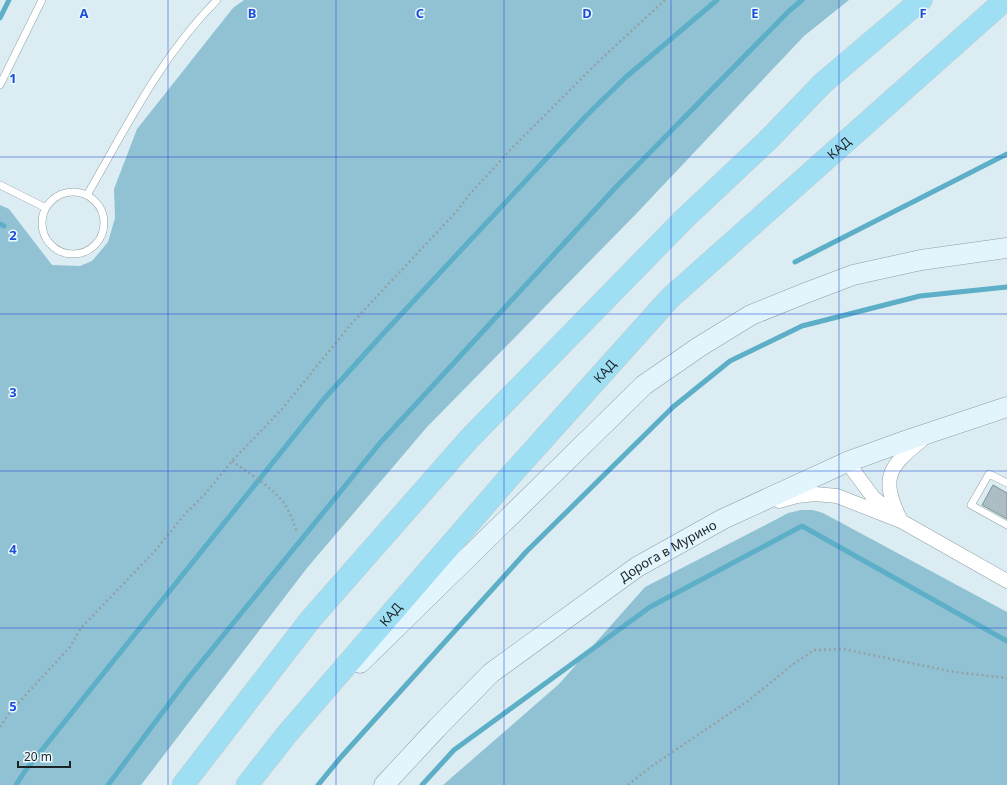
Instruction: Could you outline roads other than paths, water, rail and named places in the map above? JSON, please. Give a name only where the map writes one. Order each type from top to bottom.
[{"type":"highway","name":"КАД","points":[[247,785],[287,734],[511,475],[670,298],[1006,0]]},
{"type":"highway","points":[[183,785],[310,620],[469,439],[683,220],[768,140],[823,84],[918,2]]},
{"type":"main road","points":[[287,734],[644,385],[699,346],[751,316],[853,275],[921,260],[1007,248]]},
{"type":"main road","name":"Дорога в Мурино","points":[[384,785],[437,728],[492,673],[637,567],[723,520],[847,462],[1007,407]]},
{"type":"street","points":[[901,521],[892,502],[889,489],[891,472],[902,456],[931,433]]},
{"type":"street","points":[[847,462],[873,497],[901,521]]},
{"type":"street","points":[[749,508],[797,496],[815,494],[837,496],[901,521],[1007,581]]},
{"type":"lane","points":[[0,85],[42,0]]},
{"type":"lane","points":[[87,195],[158,72],[201,16],[216,0]]},
{"type":"lane","points":[[0,185],[46,208]]},
{"type":"lane","points":[[68,192],[78,192],[87,195],[96,202],[101,210],[104,220],[102,231],[98,240],[91,248],[82,252],[72,253],[61,251],[52,246],[46,238],[42,228],[42,218],[51,200],[68,192]]},
{"type":"lane","points":[[1007,483],[989,474],[971,506],[1007,525]]},
{"type":"waterway","points":[[0,18],[9,0]]},
{"type":"waterway","points":[[16,785],[25,771],[323,400],[586,116],[626,77],[717,0]]},
{"type":"waterway","points":[[108,785],[186,681],[380,443],[616,187],[789,11],[802,0]]},
{"type":"waterway","points":[[795,262],[1007,154]]},
{"type":"waterway","points":[[0,224],[4,226]]},
{"type":"waterway","points":[[318,785],[341,757],[526,552],[673,407],[730,361],[802,326],[920,296],[1007,287]]},
{"type":"waterway","points":[[422,785],[454,750],[650,607],[802,526],[1007,641]]}]
